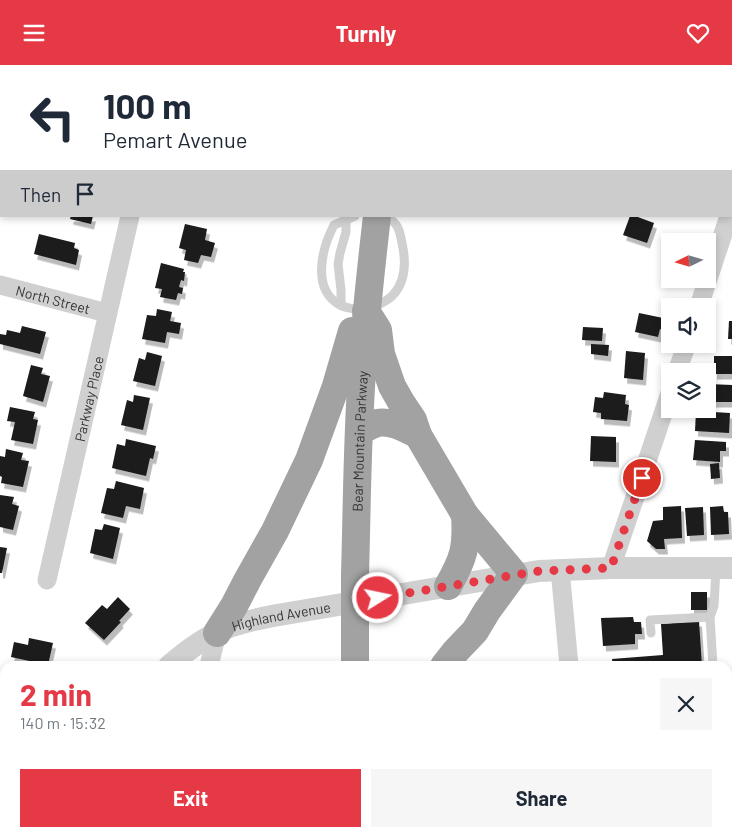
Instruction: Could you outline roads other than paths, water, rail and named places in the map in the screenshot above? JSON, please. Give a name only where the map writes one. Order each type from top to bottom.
[{"type":"highway","name":"Bear Mountain Parkway","points":[[355,653],[359,431],[354,308],[377,217]]},
{"type":"highway","points":[[354,308],[378,331],[381,354],[392,386],[413,420],[418,435],[465,515],[514,574],[475,631],[448,661]]},
{"type":"highway","points":[[217,633],[234,607],[275,531],[324,421],[344,363],[354,308]]},
{"type":"highway","points":[[359,431],[375,423],[384,422],[400,426],[418,435]]},
{"type":"highway","points":[[448,586],[464,551],[466,542],[465,515]]},
{"type":"street","name":"Parkway Place","points":[[47,581],[130,217]]},
{"type":"street","points":[[703,298],[723,262],[729,217]]},
{"type":"street","name":"North Street","points":[[0,285],[107,313]]},
{"type":"street","points":[[611,568],[662,418]]},
{"type":"street","name":"Highland Avenue","points":[[176,661],[217,633],[231,626],[261,618],[514,574],[560,569],[724,568]]},
{"type":"street","points":[[560,569],[569,661]]},
{"type":"street","points":[[210,661],[217,633]]},
{"type":"lane","points":[[354,217],[334,225],[328,237],[322,258],[322,269],[325,289],[330,296],[354,308],[391,297],[399,287],[404,267],[401,236],[398,227],[389,217]]},
{"type":"lane","points":[[346,220],[346,231],[338,264],[341,290],[354,308]]},
{"type":"lane","points":[[713,661],[710,617],[724,568]]},
{"type":"lane","points":[[651,633],[650,620],[710,617]]}]
